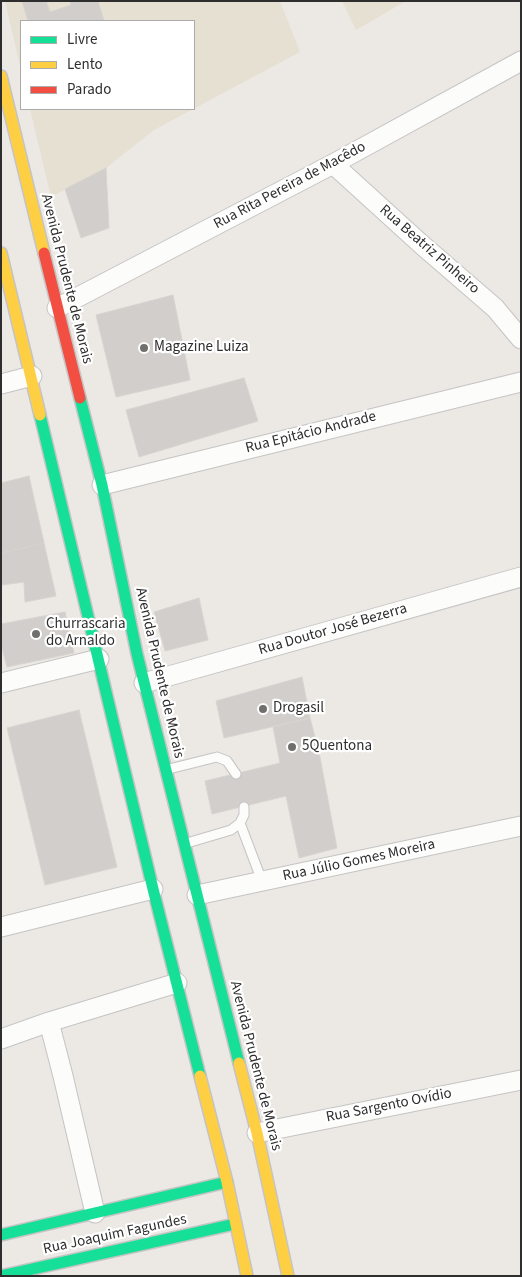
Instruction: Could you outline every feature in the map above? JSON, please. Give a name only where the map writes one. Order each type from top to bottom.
[{"type":"main road","name":"Avenida Prudente de Morais","points":[[1,76],[102,485],[144,683],[257,1133],[288,1276]]},
{"type":"main road","points":[[1,253],[32,376],[153,889],[227,1182],[247,1276]]},
{"type":"main road","name":"Rua Joaquim Fagundes","points":[[1,1236],[227,1182]]},
{"type":"main road","points":[[168,1197],[181,1203]]},
{"type":"main road","points":[[180,1237],[185,1231],[187,1224]]},
{"type":"main road","name":"Rua Joaquim Fagundes","points":[[1,1276],[235,1224]]},
{"type":"street","name":"Rua Rita Pereira de Macêdo","points":[[57,308],[333,164],[521,61]]},
{"type":"street","name":"Rua Beatriz Pinheiro","points":[[333,164],[495,308],[521,339]]},
{"type":"street","points":[[1,384],[32,376]]},
{"type":"street","name":"Rua Epitácio Andrade","points":[[102,485],[521,382]]},
{"type":"street","name":"Rua Doutor José Bezerra","points":[[144,683],[521,577]]},
{"type":"street","points":[[1,683],[99,659]]},
{"type":"street","name":"Rua Júlio Gomes Moreira","points":[[197,895],[521,826]]},
{"type":"street","points":[[1,927],[153,889]]},
{"type":"street","points":[[1,1038],[177,983]]},
{"type":"street","points":[[49,1022],[95,1213]]},
{"type":"street","name":"Rua Sargento Ovídio","points":[[257,1133],[521,1080]]},
{"type":"lane","points":[[166,769],[217,758],[227,761],[236,774]]},
{"type":"lane","points":[[185,843],[231,830],[240,823],[244,815],[244,807]]},
{"type":"lane","points":[[240,823],[262,881]]},
{"type":"shaded area","points":[[5,1],[280,1],[300,52],[195,108],[195,20],[20,20],[20,66]]},
{"type":"shaded area","points":[[342,1],[406,1],[356,30]]},
{"type":"shaded area","points":[[30,110],[191,110],[154,130],[106,168],[51,197]]},
{"type":"building","points":[[22,1],[46,1],[50,12],[71,5],[70,1],[98,1],[104,20],[28,20]]},
{"type":"building","points":[[106,168],[109,228],[81,238],[65,189]]},
{"type":"building","name":"Magazine Luiza","points":[[173,295],[190,380],[116,397],[96,315]]},
{"type":"building","points":[[244,378],[258,421],[139,457],[126,410]]},
{"type":"building","points":[[29,476],[44,543],[1,553],[1,483]]},
{"type":"building","points":[[44,543],[56,596],[25,602],[24,582],[2,585],[1,553]]},
{"type":"building","points":[[199,598],[208,640],[165,651],[154,612]]},
{"type":"building","name":"Churrascaria do Arnaldo","points":[[65,612],[74,653],[7,667],[1,644],[1,624]]},
{"type":"building","name":"Drogasil","points":[[302,677],[310,718],[224,738],[216,701]]},
{"type":"building","points":[[79,710],[117,867],[45,885],[7,728]]},
{"type":"building","points":[[310,718],[319,752],[337,848],[299,858],[286,796],[212,814],[205,781],[280,763],[273,727]]},
{"type":"traffic: fast","points":[[80,398],[102,485],[137,654],[239,1063]]},
{"type":"traffic: fast","points":[[40,415],[153,889],[200,1076]]},
{"type":"traffic: fast","points":[[1,1235],[227,1182]]},
{"type":"traffic: fast","points":[[1,1276],[235,1224]]},
{"type":"traffic: slow","points":[[1,76],[44,253]]},
{"type":"traffic: slow","points":[[1,253],[40,415]]},
{"type":"traffic: slow","points":[[239,1063],[257,1133],[288,1276]]},
{"type":"traffic: slow","points":[[200,1076],[227,1182],[247,1276]]},
{"type":"traffic: jam","points":[[44,253],[80,398]]},
{"type":"place","name":"Magazine Luiza","points":[[144,348]]},
{"type":"place","name":"Churrascaria do Arnaldo","points":[[36,634]]},
{"type":"place","name":"Drogasil","points":[[263,709]]},
{"type":"place","name":"5Quentona","points":[[292,747]]}]
